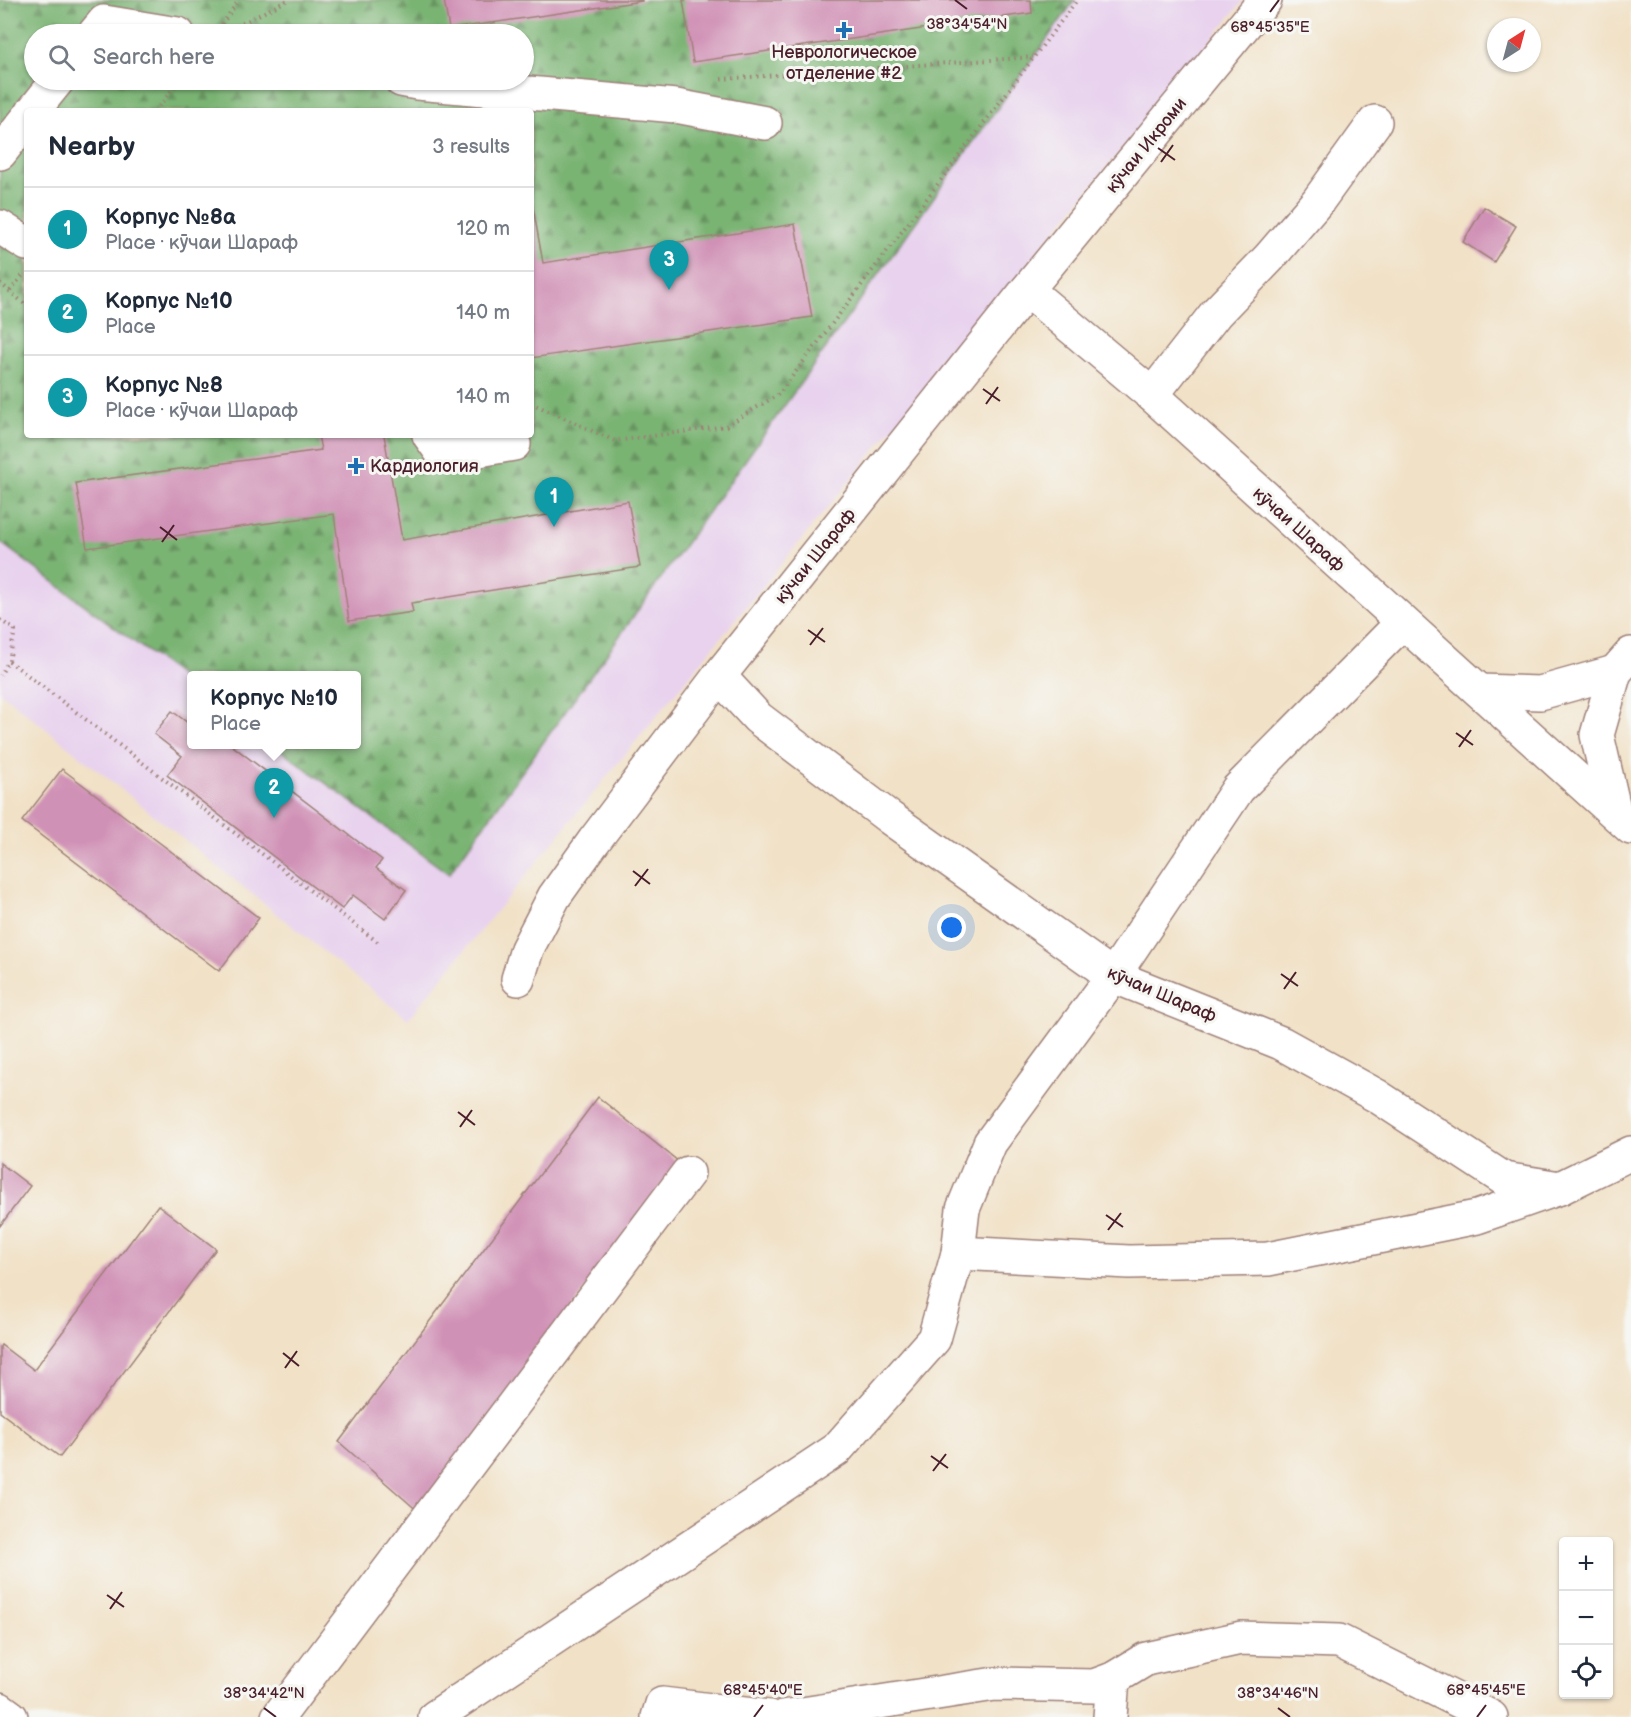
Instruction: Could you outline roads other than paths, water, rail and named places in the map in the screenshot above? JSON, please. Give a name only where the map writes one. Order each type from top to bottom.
[{"type":"street","name":"кӯчаи Икроми","points":[[1027,290],[1265,0]]},
{"type":"street","points":[[102,24],[104,22],[116,24]]},
{"type":"street","points":[[35,108],[50,90]]},
{"type":"street","points":[[496,90],[676,106],[765,123]]},
{"type":"street","points":[[1152,395],[1216,313],[1269,258],[1318,201],[1375,122]]},
{"type":"street","points":[[0,153],[24,123]]},
{"type":"street","points":[[0,228],[24,242]]},
{"type":"street","name":"кӯчаи Шараф","points":[[1560,1188],[1504,1179],[1377,1096],[1281,1043],[1113,976],[890,818],[758,718],[719,676],[1027,290],[1152,395],[1623,820]]},
{"type":"street","points":[[431,438],[444,456],[514,444]]},
{"type":"street","points":[[435,1717],[836,1450],[934,1339],[958,1254],[963,1209],[990,1143],[1113,976],[1238,789],[1402,623]]},
{"type":"street","points":[[1480,691],[1540,693],[1623,663]]},
{"type":"street","points":[[1623,663],[1597,735],[1623,820]]},
{"type":"street","points":[[518,979],[527,949],[554,897],[719,676]]},
{"type":"street","points":[[958,1254],[1129,1262],[1268,1259],[1477,1216],[1560,1188],[1631,1153]]},
{"type":"street","points":[[278,1717],[688,1173]]},
{"type":"street","points":[[783,1717],[994,1684],[1094,1686],[1113,1679],[1146,1659],[1241,1638],[1339,1641],[1491,1717]]},
{"type":"street","points":[[1110,1717],[1113,1679]]},
{"type":"street","points":[[658,1717],[662,1704],[769,1717]]},
{"type":"street","points":[[0,1709],[11,1717]]},
{"type":"place","name":"Неврологическое отделение #2","points":[[844,30]]},
{"type":"place","name":"Корпус №8","points":[[669,290]]},
{"type":"place","name":"Кардиология","points":[[356,466]]},
{"type":"place","name":"Корпус №8а","points":[[554,527]]},
{"type":"place","name":"Корпус №10","points":[[274,818]]}]
